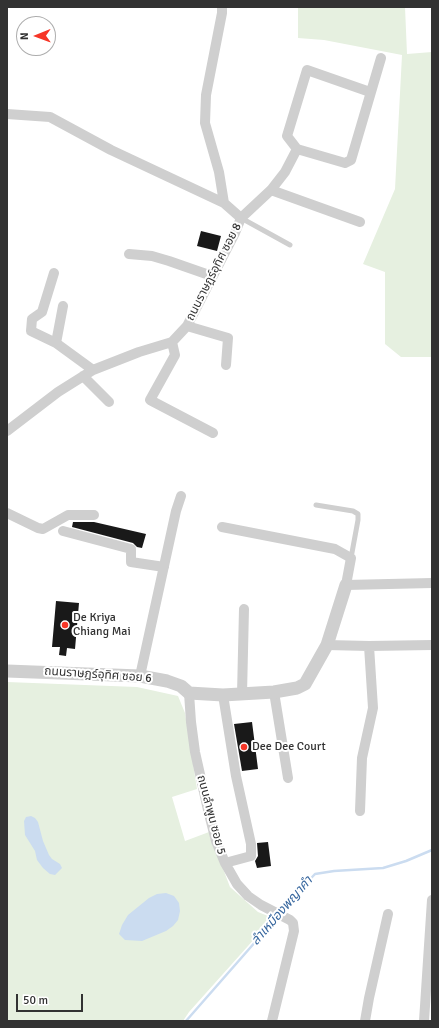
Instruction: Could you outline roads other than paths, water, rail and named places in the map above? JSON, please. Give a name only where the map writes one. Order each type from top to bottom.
[{"type":"street","points":[[222,7],[206,95],[205,123],[219,172],[224,203]]},
{"type":"street","points":[[370,92],[307,70],[287,136],[297,149],[345,163],[351,160],[381,58]]},
{"type":"street","name":"ถนนราษฎร์อุทิศ ซอย 8","points":[[7,114],[50,117],[111,150],[224,203],[241,218],[235,233],[187,326],[172,342],[139,352],[93,370],[58,392],[8,427]]},
{"type":"street","points":[[241,218],[271,190],[285,172],[297,149]]},
{"type":"street","points":[[271,190],[360,222]]},
{"type":"street","points":[[129,254],[152,256],[212,276]]},
{"type":"street","points":[[54,273],[42,312],[33,318],[30,328],[32,333],[56,343],[93,370]]},
{"type":"street","points":[[56,343],[63,306]]},
{"type":"street","points":[[187,326],[228,338],[226,365]]},
{"type":"street","points":[[172,342],[175,355],[150,400],[213,433]]},
{"type":"street","points":[[83,376],[108,402]]},
{"type":"street","points":[[140,676],[176,512],[181,496]]},
{"type":"street","points":[[7,513],[42,529],[68,515],[94,515]]},
{"type":"street","points":[[222,527],[335,550],[351,558],[346,585],[327,645],[432,645]]},
{"type":"street","points":[[63,531],[131,549],[131,562],[164,566]]},
{"type":"street","points":[[346,585],[432,583]]},
{"type":"street","points":[[242,694],[244,609]]},
{"type":"street","name":"ถนนราษฎร์อุทิศ ซอย 6","points":[[7,671],[140,676],[167,681],[181,686],[189,692],[223,695],[274,692],[293,689],[305,684],[316,667],[327,645]]},
{"type":"street","points":[[360,811],[362,758],[373,708],[369,646]]},
{"type":"street","name":"ถนนลำพูน ซอย 5","points":[[189,692],[195,752],[216,841],[225,863],[237,884],[248,896],[293,923],[294,931],[272,1021]]},
{"type":"street","points":[[274,692],[288,778]]},
{"type":"street","points":[[223,695],[236,776],[251,844],[251,856],[225,863]]},
{"type":"street","points":[[424,1021],[432,900]]},
{"type":"street","points":[[365,1021],[388,914]]},
{"type":"lane","points":[[241,218],[290,245]]},
{"type":"lane","points":[[316,505],[353,511],[358,514],[351,558]]},
{"type":"water","points":[[31,816],[38,822],[43,841],[49,855],[60,864],[62,868],[55,875],[50,874],[37,860],[35,851],[25,835],[24,821],[26,817]]},
{"type":"water","points":[[166,893],[174,896],[179,903],[180,911],[178,920],[173,926],[166,931],[142,941],[125,940],[119,934],[128,915],[149,898],[157,894]]},
{"type":"waterway","name":"ลำเหมืองพญาคำ","points":[[282,913],[298,892],[315,874],[334,871],[383,868],[406,861],[432,850]]},
{"type":"waterway","name":"ลำเหมืองพญาคำ","points":[[186,1021],[278,916]]},
{"type":"place","name":"De Kriya Chiang Mai","points":[[65,625]]},
{"type":"place","name":"Dee Dee Court","points":[[244,747]]}]
